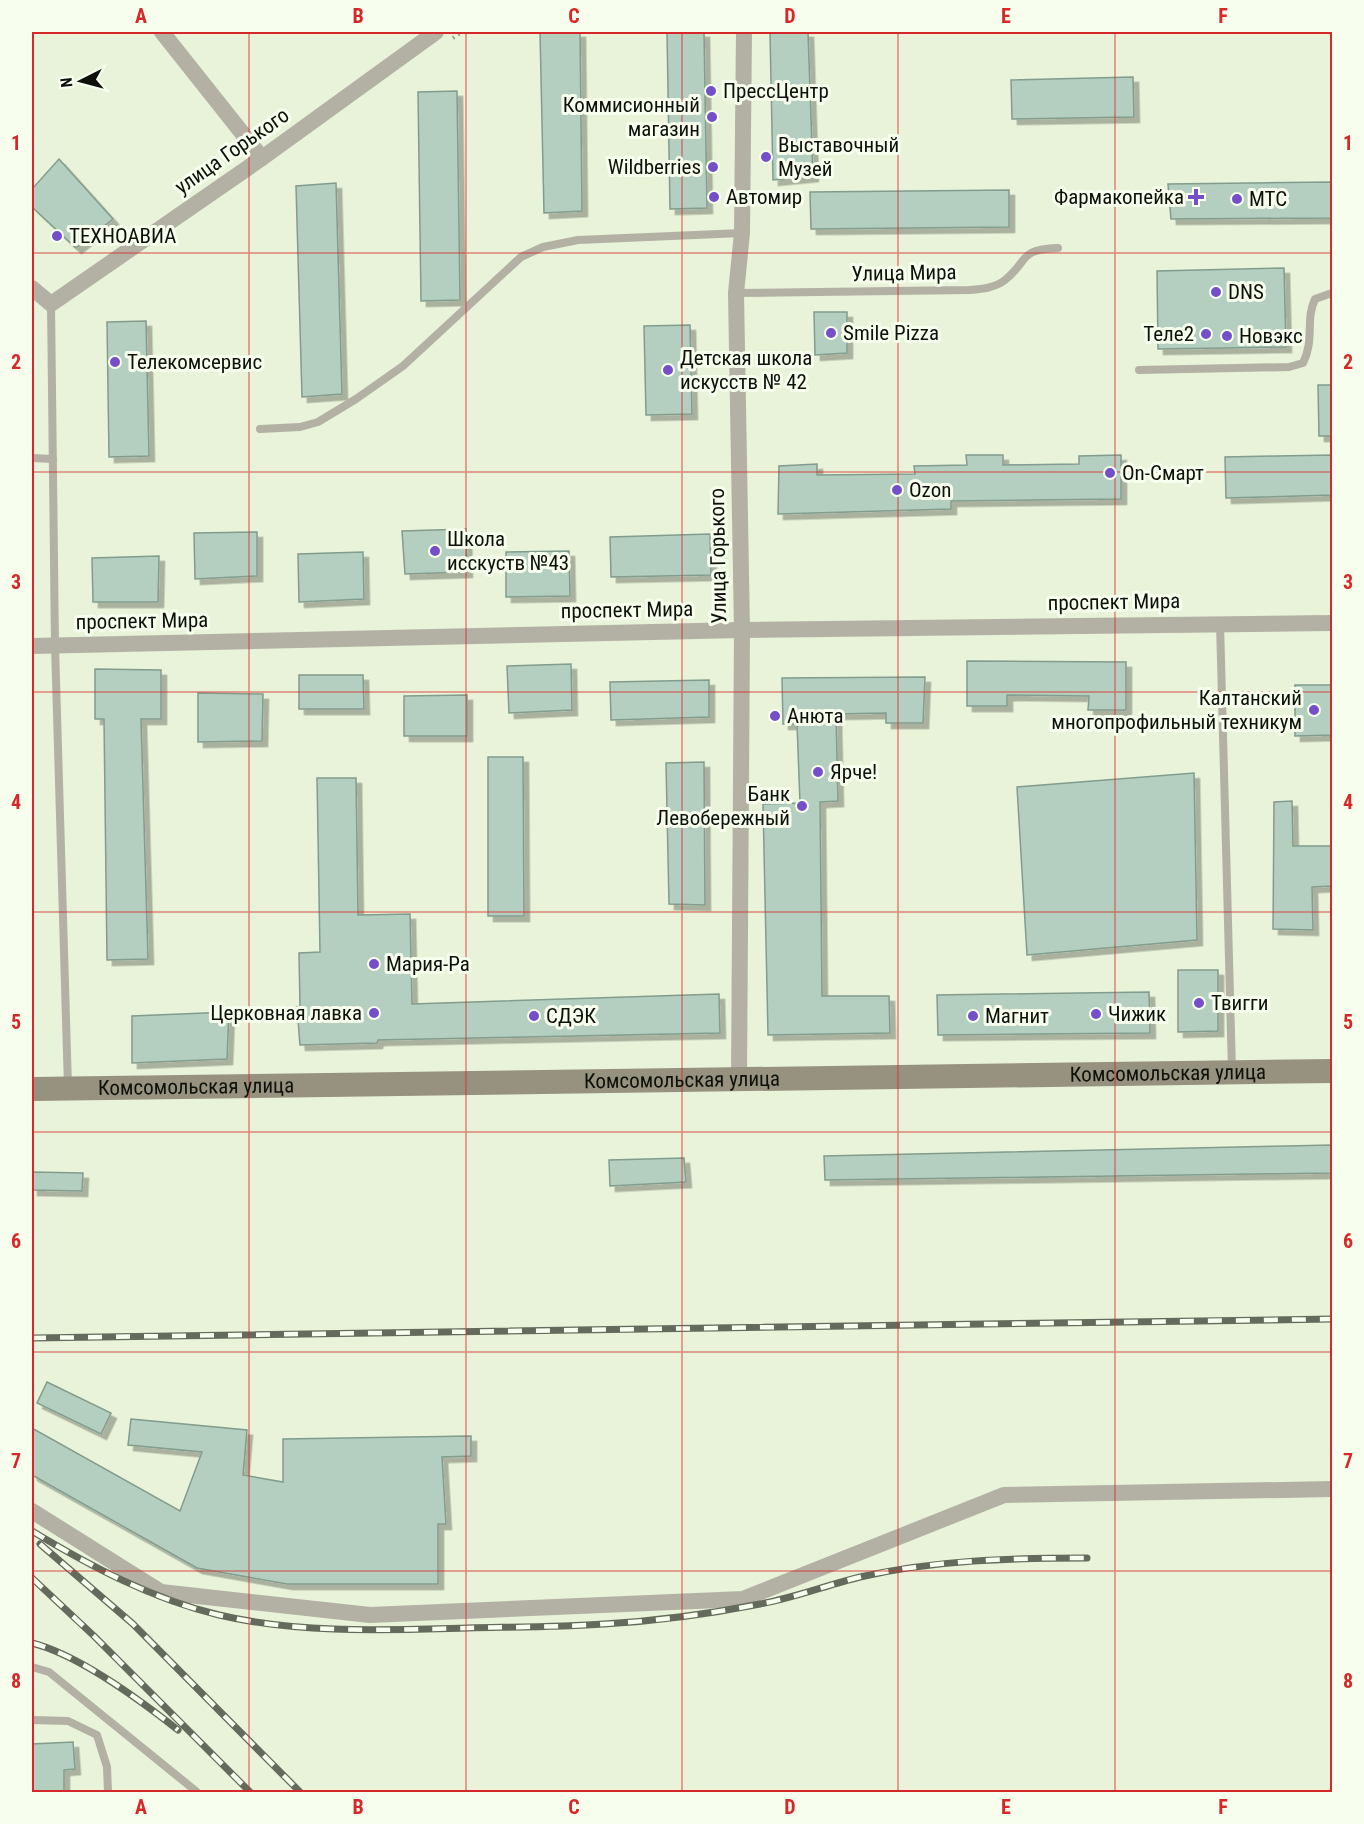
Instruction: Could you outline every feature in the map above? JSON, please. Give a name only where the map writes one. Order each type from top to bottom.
[{"type":"street","points":[[162,32],[262,158]]},
{"type":"street","name":"улица Горького","points":[[51,304],[262,158],[436,32]]},
{"type":"street","name":"Улица Горького","points":[[739,1080],[742,630],[736,293],[742,233],[744,32]]},
{"type":"street","points":[[32,288],[51,304]]},
{"type":"street","name":"проспект Мира","points":[[32,646],[742,630],[1332,622]]},
{"type":"street","name":"Комсомольская улица","points":[[32,1089],[1332,1071]]},
{"type":"street","points":[[32,1511],[161,1592],[370,1615],[743,1599],[1004,1495],[1332,1490]]},
{"type":"lane","points":[[260,429],[300,427],[318,422],[333,413],[403,366],[521,257],[543,247],[578,240],[742,233]]},
{"type":"lane","name":"Улица Мира","points":[[736,293],[969,290],[992,287],[1005,280],[1033,251],[1058,248]]},
{"type":"lane","points":[[1139,370],[1288,367],[1303,363],[1311,341],[1310,308],[1315,298],[1332,292]]},
{"type":"lane","points":[[51,304],[55,646],[69,1088]]},
{"type":"lane","points":[[32,458],[53,459]]},
{"type":"lane","points":[[1220,623],[1232,1071]]},
{"type":"lane","points":[[32,1667],[49,1672],[197,1792]]},
{"type":"lane","points":[[32,1720],[68,1721],[97,1735],[107,1767],[108,1792]]},
{"type":"building","points":[[540,32],[580,32],[582,211],[544,213]]},
{"type":"building","points":[[667,32],[704,32],[707,208],[670,209]]},
{"type":"building","points":[[770,32],[808,32],[813,176],[773,180]]},
{"type":"building","points":[[1133,77],[1134,117],[1012,119],[1011,80]]},
{"type":"building","points":[[457,91],[460,300],[421,301],[418,92]]},
{"type":"building","points":[[59,159],[113,219],[76,248],[32,207],[32,189]]},
{"type":"building","points":[[1332,182],[1332,218],[1171,219],[1168,184]]},
{"type":"building","points":[[336,183],[342,394],[302,397],[296,186]]},
{"type":"building","points":[[1009,190],[1009,227],[811,229],[810,192]]},
{"type":"building","points":[[1284,268],[1286,347],[1158,349],[1157,271]]},
{"type":"building","name":"Smile Pizza","points":[[814,312],[847,312],[847,353],[815,355]]},
{"type":"building","points":[[146,321],[149,456],[109,457],[107,322]]},
{"type":"building","name":"Детская школа искусств № 42","points":[[690,325],[692,414],[646,415],[644,326]]},
{"type":"building","points":[[1318,385],[1332,385],[1332,436],[1319,436]]},
{"type":"building","points":[[966,455],[1003,455],[1003,465],[1079,464],[1079,456],[1121,455],[1121,499],[951,501],[951,509],[778,514],[779,466],[817,464],[817,475],[915,474],[914,466],[967,465]]},
{"type":"building","points":[[1332,455],[1332,495],[1226,498],[1225,457]]},
{"type":"building","name":"Школа исскуств №43","points":[[466,529],[467,572],[405,574],[402,531]]},
{"type":"building","points":[[257,532],[257,576],[195,579],[194,533]]},
{"type":"building","points":[[710,534],[711,575],[611,577],[610,537]]},
{"type":"building","points":[[569,551],[570,596],[506,597],[506,552]]},
{"type":"building","points":[[363,552],[364,599],[299,602],[298,554]]},
{"type":"building","points":[[159,556],[158,602],[93,602],[92,558]]},
{"type":"building","points":[[967,661],[1126,662],[1126,710],[1088,710],[1089,696],[1007,695],[1007,706],[967,706]]},
{"type":"building","points":[[571,664],[572,710],[509,713],[507,666]]},
{"type":"building","points":[[95,669],[161,670],[161,719],[141,719],[148,959],[107,960],[104,719],[95,719]]},
{"type":"building","points":[[299,675],[363,675],[364,709],[299,709]]},
{"type":"building","points":[[925,677],[923,723],[886,723],[886,713],[836,714],[838,801],[820,802],[822,996],[889,996],[890,1033],[768,1035],[763,804],[800,803],[797,724],[783,724],[782,678]]},
{"type":"building","points":[[709,680],[709,717],[611,720],[610,682]]},
{"type":"building","name":"Калтанский многопрофильный техникум","points":[[1295,685],[1332,685],[1332,735],[1295,736]]},
{"type":"building","points":[[198,693],[263,694],[262,741],[198,742]]},
{"type":"building","points":[[467,695],[467,736],[404,736],[404,696]]},
{"type":"building","points":[[488,757],[523,757],[524,916],[488,916]]},
{"type":"building","points":[[704,762],[705,905],[669,904],[666,763]]},
{"type":"building","points":[[1194,773],[1197,940],[1027,955],[1017,787]]},
{"type":"building","points":[[317,778],[356,778],[358,915],[410,914],[412,1004],[719,994],[720,1033],[378,1040],[377,1043],[300,1045],[297,1007],[300,1007],[299,953],[320,952]]},
{"type":"building","points":[[1292,801],[1293,846],[1332,846],[1332,886],[1312,887],[1313,930],[1273,929],[1274,802]]},
{"type":"building","points":[[1178,970],[1218,970],[1218,1031],[1178,1032]]},
{"type":"building","points":[[1149,992],[1150,1033],[938,1035],[937,995]]},
{"type":"building","points":[[229,1012],[227,1059],[132,1063],[132,1016]]},
{"type":"building","points":[[1332,1145],[1332,1173],[825,1180],[824,1156]]},
{"type":"building","points":[[684,1158],[686,1182],[610,1186],[609,1160]]},
{"type":"building","points":[[32,1172],[83,1173],[82,1191],[32,1190]]},
{"type":"building","points":[[47,1382],[111,1413],[101,1434],[37,1403]]},
{"type":"building","points":[[131,1419],[247,1430],[243,1475],[283,1482],[283,1439],[471,1436],[471,1456],[442,1457],[446,1524],[438,1524],[438,1584],[287,1584],[197,1568],[32,1475],[32,1428],[180,1511],[202,1452],[128,1445]]},
{"type":"building","points":[[73,1742],[75,1769],[64,1770],[64,1792],[32,1792],[32,1744]]},
{"type":"railway","points":[[32,1338],[1332,1319]]},
{"type":"railway","points":[[32,1531],[122,1580],[194,1608],[250,1621],[343,1629],[553,1626],[643,1621],[760,1604],[860,1577],[916,1567],[1002,1560],[1087,1558]]},
{"type":"railway","points":[[40,1544],[133,1624],[300,1792]]},
{"type":"railway","points":[[32,1578],[94,1636],[250,1792]]},
{"type":"railway","points":[[32,1643],[69,1657],[89,1668],[146,1705],[178,1730]]},
{"type":"place","name":"ПрессЦентр","points":[[711,91]]},
{"type":"place","name":"Коммисионный магазин","points":[[712,117]]},
{"type":"place","name":"Выставочный Музей","points":[[766,157]]},
{"type":"place","name":"Wildberries","points":[[713,167]]},
{"type":"place","name":"Автомир","points":[[714,197]]},
{"type":"place","name":"Фармакопейка","points":[[1196,197]]},
{"type":"place","name":"МТС","points":[[1237,199]]},
{"type":"place","name":"ТЕХНОАВИА","points":[[57,236]]},
{"type":"place","name":"DNS","points":[[1216,292]]},
{"type":"place","name":"Smile Pizza","points":[[831,333]]},
{"type":"place","name":"Теле2","points":[[1206,334]]},
{"type":"place","name":"Новэкс","points":[[1227,336]]},
{"type":"place","name":"Телекомсервис","points":[[115,362]]},
{"type":"place","name":"Детская школа искусств № 42","points":[[668,370]]},
{"type":"place","name":"On-Смарт","points":[[1110,473]]},
{"type":"place","name":"Ozon","points":[[897,490]]},
{"type":"place","name":"Школа исскуств №43","points":[[435,551]]},
{"type":"place","name":"Калтанский многопрофильный техникум","points":[[1314,710]]},
{"type":"place","name":"Анюта","points":[[775,716]]},
{"type":"place","name":"Ярче!","points":[[818,772]]},
{"type":"place","name":"Банк Левобережный","points":[[802,806]]},
{"type":"place","name":"Мария-Ра","points":[[374,964]]},
{"type":"place","name":"Твигги","points":[[1199,1003]]},
{"type":"place","name":"Церковная лавка","points":[[374,1013]]},
{"type":"place","name":"Чижик","points":[[1096,1014]]},
{"type":"place","name":"СДЭК","points":[[534,1016]]},
{"type":"place","name":"Магнит","points":[[973,1016]]}]
